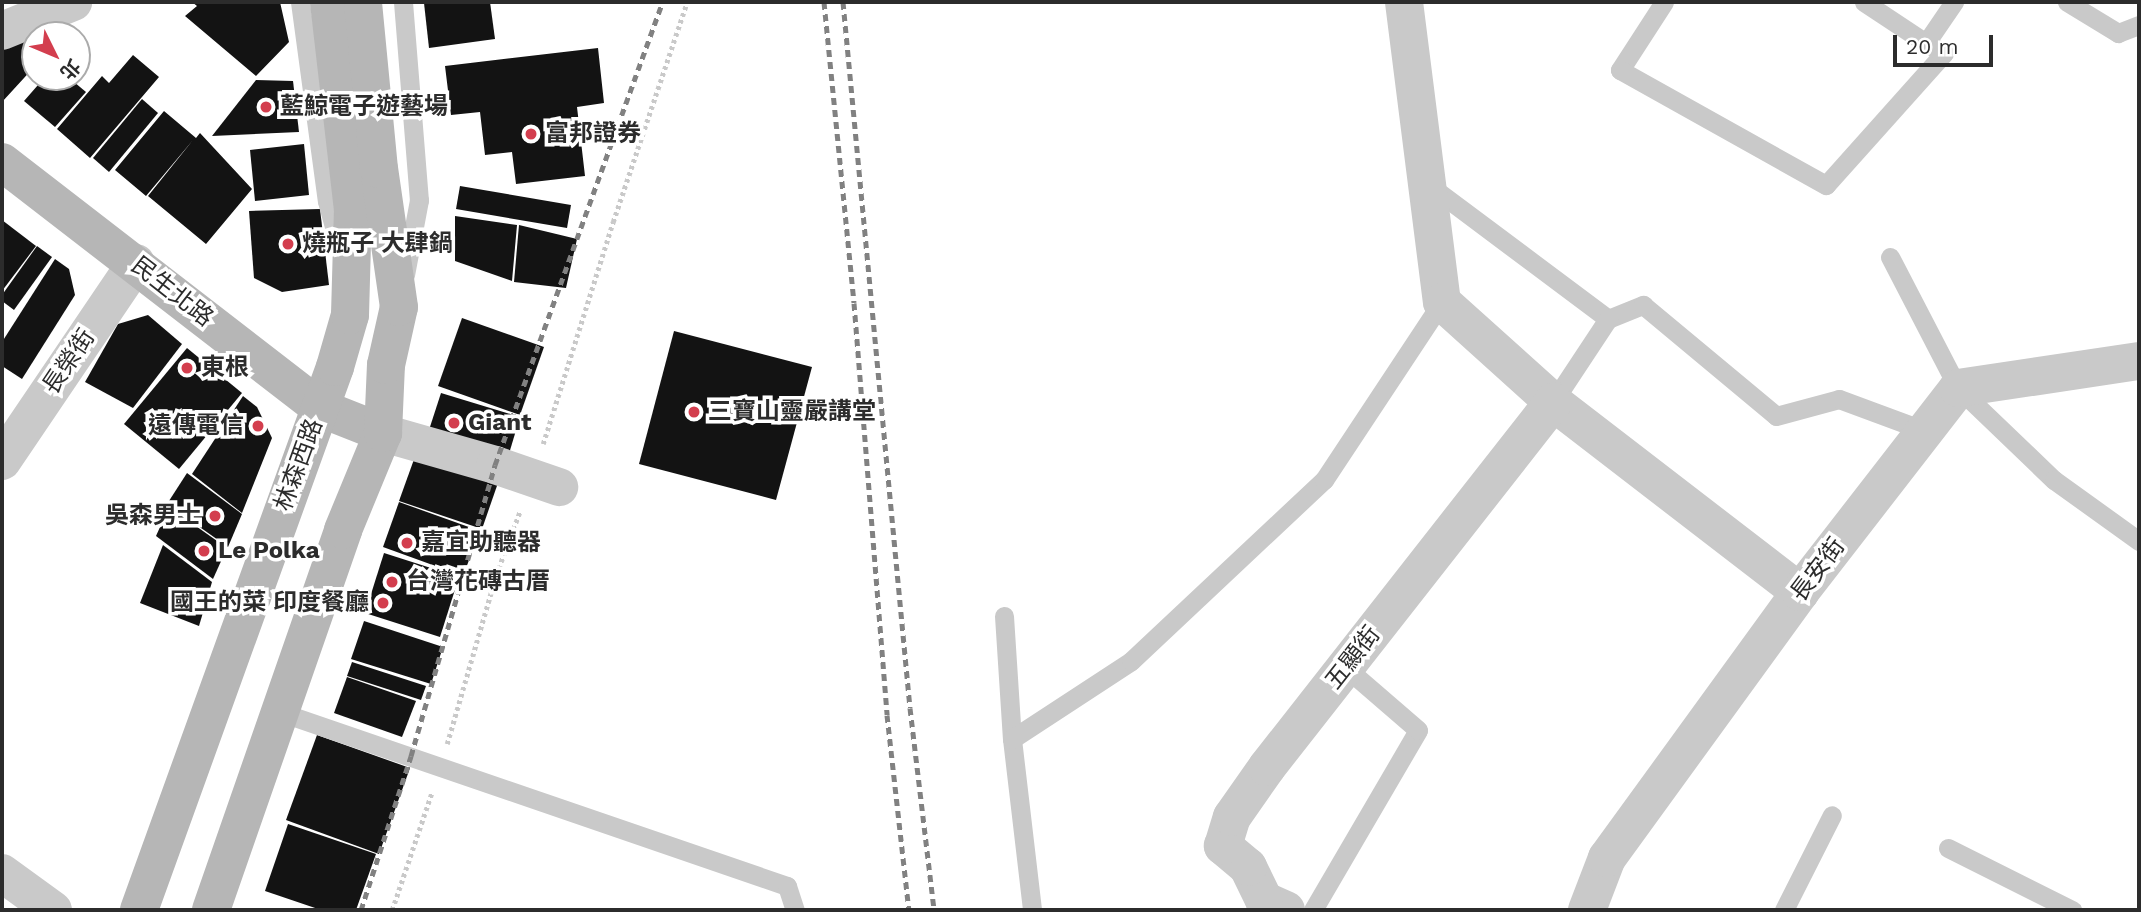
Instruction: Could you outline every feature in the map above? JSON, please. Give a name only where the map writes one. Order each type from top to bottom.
[{"type":"main road","name":"林森西路","points":[[139,910],[320,408],[350,315],[353,211],[329,2]]},
{"type":"main road","points":[[211,910],[343,530],[383,433],[386,365],[399,307],[379,169],[363,2]]},
{"type":"main road","name":"民生北路","points":[[2,162],[320,408],[383,433]]},
{"type":"street","points":[[2,11],[27,2]]},
{"type":"street","points":[[2,31],[73,2]]},
{"type":"street","points":[[1404,2],[1442,302],[1553,402],[1800,593]]},
{"type":"street","name":"長榮街","points":[[2,461],[136,264]]},
{"type":"street","points":[[1958,388],[2139,361]]},
{"type":"street","name":"長安街","points":[[1587,910],[1607,858],[1800,593],[1958,388]]},
{"type":"street","name":"五顯街","points":[[1269,907],[1248,867],[1223,846],[1229,827],[1267,767],[1553,402]]},
{"type":"street","points":[[383,433],[495,465],[559,487]]},
{"type":"street","points":[[2,873],[53,910]]},
{"type":"lane","points":[[300,2],[327,201],[349,285]]},
{"type":"lane","points":[[399,307],[419,200],[403,2]]},
{"type":"lane","points":[[1664,2],[1620,70],[1826,185],[1944,53],[1864,2]]},
{"type":"lane","points":[[1926,43],[1954,2]]},
{"type":"lane","points":[[2067,2],[2118,33],[2139,25]]},
{"type":"lane","points":[[1428,184],[1608,318]]},
{"type":"lane","points":[[1890,257],[1958,388],[2054,480],[2139,541]]},
{"type":"lane","points":[[1012,739],[1131,661],[1324,480],[1442,302]]},
{"type":"lane","points":[[1553,402],[1608,318],[1643,304],[1776,416],[1839,399],[1923,430]]},
{"type":"lane","points":[[1004,616],[1012,739],[1031,910]]},
{"type":"lane","points":[[1314,910],[1418,730],[1345,667]]},
{"type":"lane","points":[[280,712],[788,886],[794,910]]},
{"type":"lane","points":[[1784,910],[1832,815]]},
{"type":"lane","points":[[1948,848],[2072,910]]},
{"type":"building","points":[[192,2],[280,2],[289,42],[256,76],[185,16],[197,6]]},
{"type":"building","points":[[490,2],[495,39],[429,48],[424,3]]},
{"type":"building","points":[[21,30],[21,81],[2,102],[2,39]]},
{"type":"building","name":"富邦證券","points":[[598,48],[604,103],[577,107],[585,176],[516,184],[512,152],[485,155],[480,112],[451,115],[445,66]]},
{"type":"building","points":[[133,55],[159,77],[90,158],[57,129],[102,76],[109,83]]},
{"type":"building","name":"藍鯨電子遊藝場","points":[[256,80],[293,81],[299,132],[212,136]]},
{"type":"building","points":[[33,91],[86,92],[55,127],[24,101]]},
{"type":"building","points":[[142,99],[158,113],[109,172],[93,158]]},
{"type":"building","points":[[164,111],[196,138],[200,133],[252,189],[206,244],[148,196],[193,140],[146,196],[115,170]]},
{"type":"building","points":[[304,144],[309,195],[255,201],[250,150]]},
{"type":"building","points":[[460,186],[571,205],[567,228],[456,209]]},
{"type":"building","name":"燒瓶子 大肆鍋","points":[[320,209],[329,285],[282,292],[254,278],[249,211]]},
{"type":"building","points":[[455,216],[517,225],[512,281],[455,261]]},
{"type":"building","points":[[2,220],[36,246],[2,291]]},
{"type":"building","points":[[519,225],[577,239],[566,288],[514,282]]},
{"type":"building","points":[[37,246],[52,257],[14,310],[2,301],[2,295]]},
{"type":"building","points":[[55,259],[69,269],[75,295],[22,379],[2,366],[2,342]]},
{"type":"building","points":[[148,315],[182,344],[133,408],[85,382],[118,324]]},
{"type":"building","points":[[462,318],[544,347],[520,415],[438,386]]},
{"type":"building","points":[[674,331],[812,367],[776,500],[639,464]]},
{"type":"building","points":[[187,348],[242,393],[179,469],[124,424]]},
{"type":"building","points":[[441,393],[520,417],[508,457],[428,433]]},
{"type":"building","points":[[243,396],[257,407],[272,438],[242,513],[192,474]]},
{"type":"building","points":[[417,451],[499,480],[482,529],[399,501]]},
{"type":"building","points":[[187,473],[242,514],[228,547],[167,504]]},
{"type":"building","points":[[399,502],[480,531],[463,576],[383,547]]},
{"type":"building","points":[[169,507],[227,548],[213,579],[156,536]]},
{"type":"building","points":[[163,545],[212,582],[199,626],[140,603]]},
{"type":"building","points":[[384,553],[459,577],[440,637],[365,613]]},
{"type":"building","points":[[364,621],[443,647],[431,684],[351,659]]},
{"type":"building","points":[[352,662],[426,686],[421,700],[347,676]]},
{"type":"building","points":[[347,677],[416,701],[402,737],[334,713]]},
{"type":"building","points":[[317,735],[410,768],[379,854],[286,820]]},
{"type":"building","points":[[288,824],[376,854],[356,910],[321,910],[265,891]]},
{"type":"railway","points":[[361,910],[411,756],[495,465],[663,2]]},
{"type":"railway","points":[[824,2],[854,303],[887,715],[909,910]]},
{"type":"railway","points":[[843,2],[910,708],[934,910]]},
{"type":"place","name":"藍鯨電子遊藝場","points":[[266,107]]},
{"type":"place","name":"富邦證券","points":[[531,134]]},
{"type":"place","name":"燒瓶子 大肆鍋","points":[[288,244]]},
{"type":"place","name":"東根","points":[[187,368]]},
{"type":"place","name":"三寶山靈嚴講堂","points":[[694,412]]},
{"type":"place","name":"Giant","points":[[454,423]]},
{"type":"place","name":"遠傳電信","points":[[258,426]]},
{"type":"place","name":"吳森男士","points":[[215,516]]},
{"type":"place","name":"嘉宜助聽器","points":[[407,543]]},
{"type":"place","name":"Le Polka","points":[[204,551]]},
{"type":"place","name":"台灣花磚古厝","points":[[392,582]]},
{"type":"place","name":"國王的菜 印度餐廳","points":[[383,603]]}]
